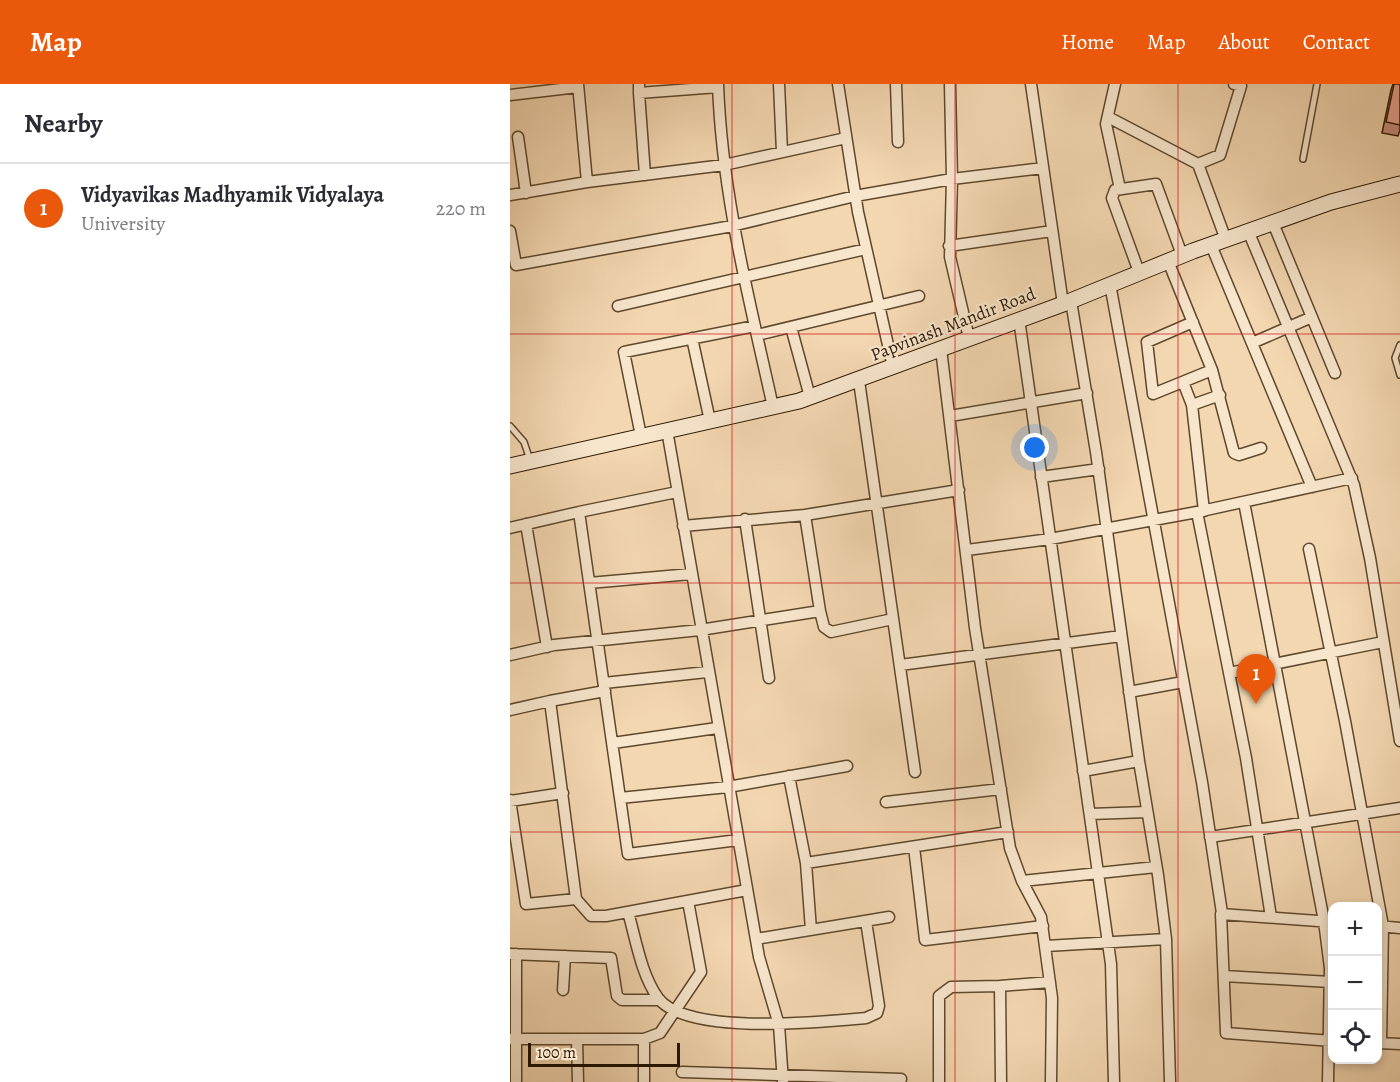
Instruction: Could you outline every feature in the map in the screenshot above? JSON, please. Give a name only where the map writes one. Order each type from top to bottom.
[{"type":"street","points":[[779,84],[782,152]]},
{"type":"street","points":[[838,84],[855,196],[893,367]]},
{"type":"street","points":[[896,84],[898,142]]},
{"type":"street","points":[[950,84],[952,179],[949,246],[955,286],[969,338]]},
{"type":"street","points":[[1031,84],[1052,231],[1087,393],[1156,867],[1166,939],[1170,1082]]},
{"type":"street","points":[[1115,84],[1108,117],[1109,148],[1120,189]]},
{"type":"street","points":[[1198,164],[1220,155],[1241,86],[1234,84]]},
{"type":"street","points":[[510,95],[578,86],[587,182]]},
{"type":"street","points":[[645,175],[639,88],[718,86],[724,165],[732,226],[773,407]]},
{"type":"street","points":[[1108,117],[1198,164],[1218,243],[1252,343],[1312,487]]},
{"type":"street","points":[[518,137],[526,193]]},
{"type":"street","points":[[510,195],[587,182],[724,165],[846,138]]},
{"type":"street","points":[[510,231],[516,265],[732,226],[855,196],[952,179],[1043,168]]},
{"type":"street","points":[[1139,272],[1112,198],[1115,190],[1156,184],[1192,322],[1212,370],[1234,453],[1239,455],[1261,448]]},
{"type":"street","name":"Papvinash Mandir Road","points":[[510,466],[810,397],[859,381],[1067,302],[1175,258],[1331,202],[1379,192],[1400,184]]},
{"type":"street","points":[[1273,223],[1335,372]]},
{"type":"street","points":[[949,246],[1052,231]]},
{"type":"street","points":[[1249,233],[1352,478],[1370,558],[1400,741]]},
{"type":"street","points":[[618,306],[866,249]]},
{"type":"street","points":[[1110,284],[1183,682],[1222,914],[1226,1033],[1328,1041]]},
{"type":"street","points":[[641,436],[624,352],[693,338],[791,327],[919,296]]},
{"type":"street","points":[[1252,343],[1312,316]]},
{"type":"street","points":[[1019,319],[1111,964],[1114,1082]]},
{"type":"street","points":[[1192,322],[1148,342],[1153,394],[1212,370]]},
{"type":"street","points":[[791,327],[810,397]]},
{"type":"street","points":[[693,338],[710,421]]},
{"type":"street","points":[[941,349],[979,655],[1010,848],[1022,881],[1041,917],[1043,926],[1050,982],[1051,1082]]},
{"type":"street","points":[[859,381],[915,772]]},
{"type":"street","points":[[1183,381],[1192,405],[1201,512],[1271,917]]},
{"type":"street","points":[[950,416],[1087,393]]},
{"type":"street","points":[[1192,405],[1220,395]]},
{"type":"street","points":[[667,430],[707,672],[756,939],[779,1025],[783,1079]]},
{"type":"street","points":[[1041,477],[1099,469]]},
{"type":"street","points":[[966,550],[1050,539],[1201,512],[1352,478]]},
{"type":"street","points":[[683,526],[805,515],[959,490]]},
{"type":"street","points":[[510,528],[677,492]]},
{"type":"street","points":[[1222,914],[1328,922],[1306,822],[1244,502]]},
{"type":"street","points":[[579,512],[628,854],[738,840]]},
{"type":"street","points":[[805,515],[824,627],[831,632],[893,619]]},
{"type":"street","points":[[745,519],[769,678]]},
{"type":"street","points":[[526,524],[547,647]]},
{"type":"street","points":[[1309,549],[1331,653],[1376,902]]},
{"type":"street","points":[[590,583],[691,574]]},
{"type":"street","points":[[510,655],[547,647],[700,630],[820,611]]},
{"type":"street","points":[[900,665],[1121,636]]},
{"type":"street","points":[[1229,673],[1383,642]]},
{"type":"street","points":[[510,710],[604,687],[707,672]]},
{"type":"street","points":[[1129,692],[1183,682]]},
{"type":"street","points":[[550,701],[576,899],[591,916],[628,912],[747,890]]},
{"type":"street","points":[[612,743],[717,728]]},
{"type":"street","points":[[1083,771],[1139,761]]},
{"type":"street","points":[[620,798],[728,787],[847,766]]},
{"type":"street","points":[[789,776],[806,863],[811,930]]},
{"type":"street","points":[[886,802],[1001,789]]},
{"type":"street","points":[[563,794],[510,801],[526,904],[576,899]]},
{"type":"street","points":[[1210,837],[1400,808]]},
{"type":"street","points":[[1090,814],[1147,812]]},
{"type":"street","points":[[806,863],[1008,832]]},
{"type":"street","points":[[914,847],[925,940],[1043,926]]},
{"type":"street","points":[[1022,881],[1156,867]]},
{"type":"street","points":[[513,1039],[644,1039],[660,1033],[701,972],[688,901]]},
{"type":"street","points":[[628,912],[647,976],[660,1000],[675,1012],[700,1019],[779,1025],[867,1018],[877,1013],[879,1006],[866,921]]},
{"type":"street","points":[[756,939],[890,917]]},
{"type":"street","points":[[1382,926],[1400,928]]},
{"type":"street","points":[[1046,946],[1166,939]]},
{"type":"street","points":[[516,1082],[513,1039],[513,954],[611,958],[617,996],[622,1000],[660,1000]]},
{"type":"street","points":[[563,990],[564,956]]},
{"type":"street","points":[[1379,1010],[1380,956]]},
{"type":"street","points":[[1224,976],[1328,982]]},
{"type":"street","points":[[939,1082],[939,996],[951,987],[1050,982]]},
{"type":"street","points":[[1000,986],[1001,1082]]},
{"type":"street","points":[[644,1039],[644,1082]]},
{"type":"street","points":[[577,1040],[578,1082]]},
{"type":"street","points":[[1382,1043],[1400,1044]]},
{"type":"street","points":[[1328,1082],[1329,1064]]},
{"type":"street","points":[[682,1072],[783,1079],[901,1079]]},
{"type":"lane","points":[[1303,159],[1317,84]]},
{"type":"lane","points":[[1400,345],[1395,358],[1400,375]]},
{"type":"lane","points":[[510,426],[524,442],[530,461]]},
{"type":"building","points":[[1394,84],[1400,84],[1400,125],[1386,122]]},
{"type":"place","name":"Vidyavikas Madhyamik Vidyalaya","points":[[1256,704]]}]
